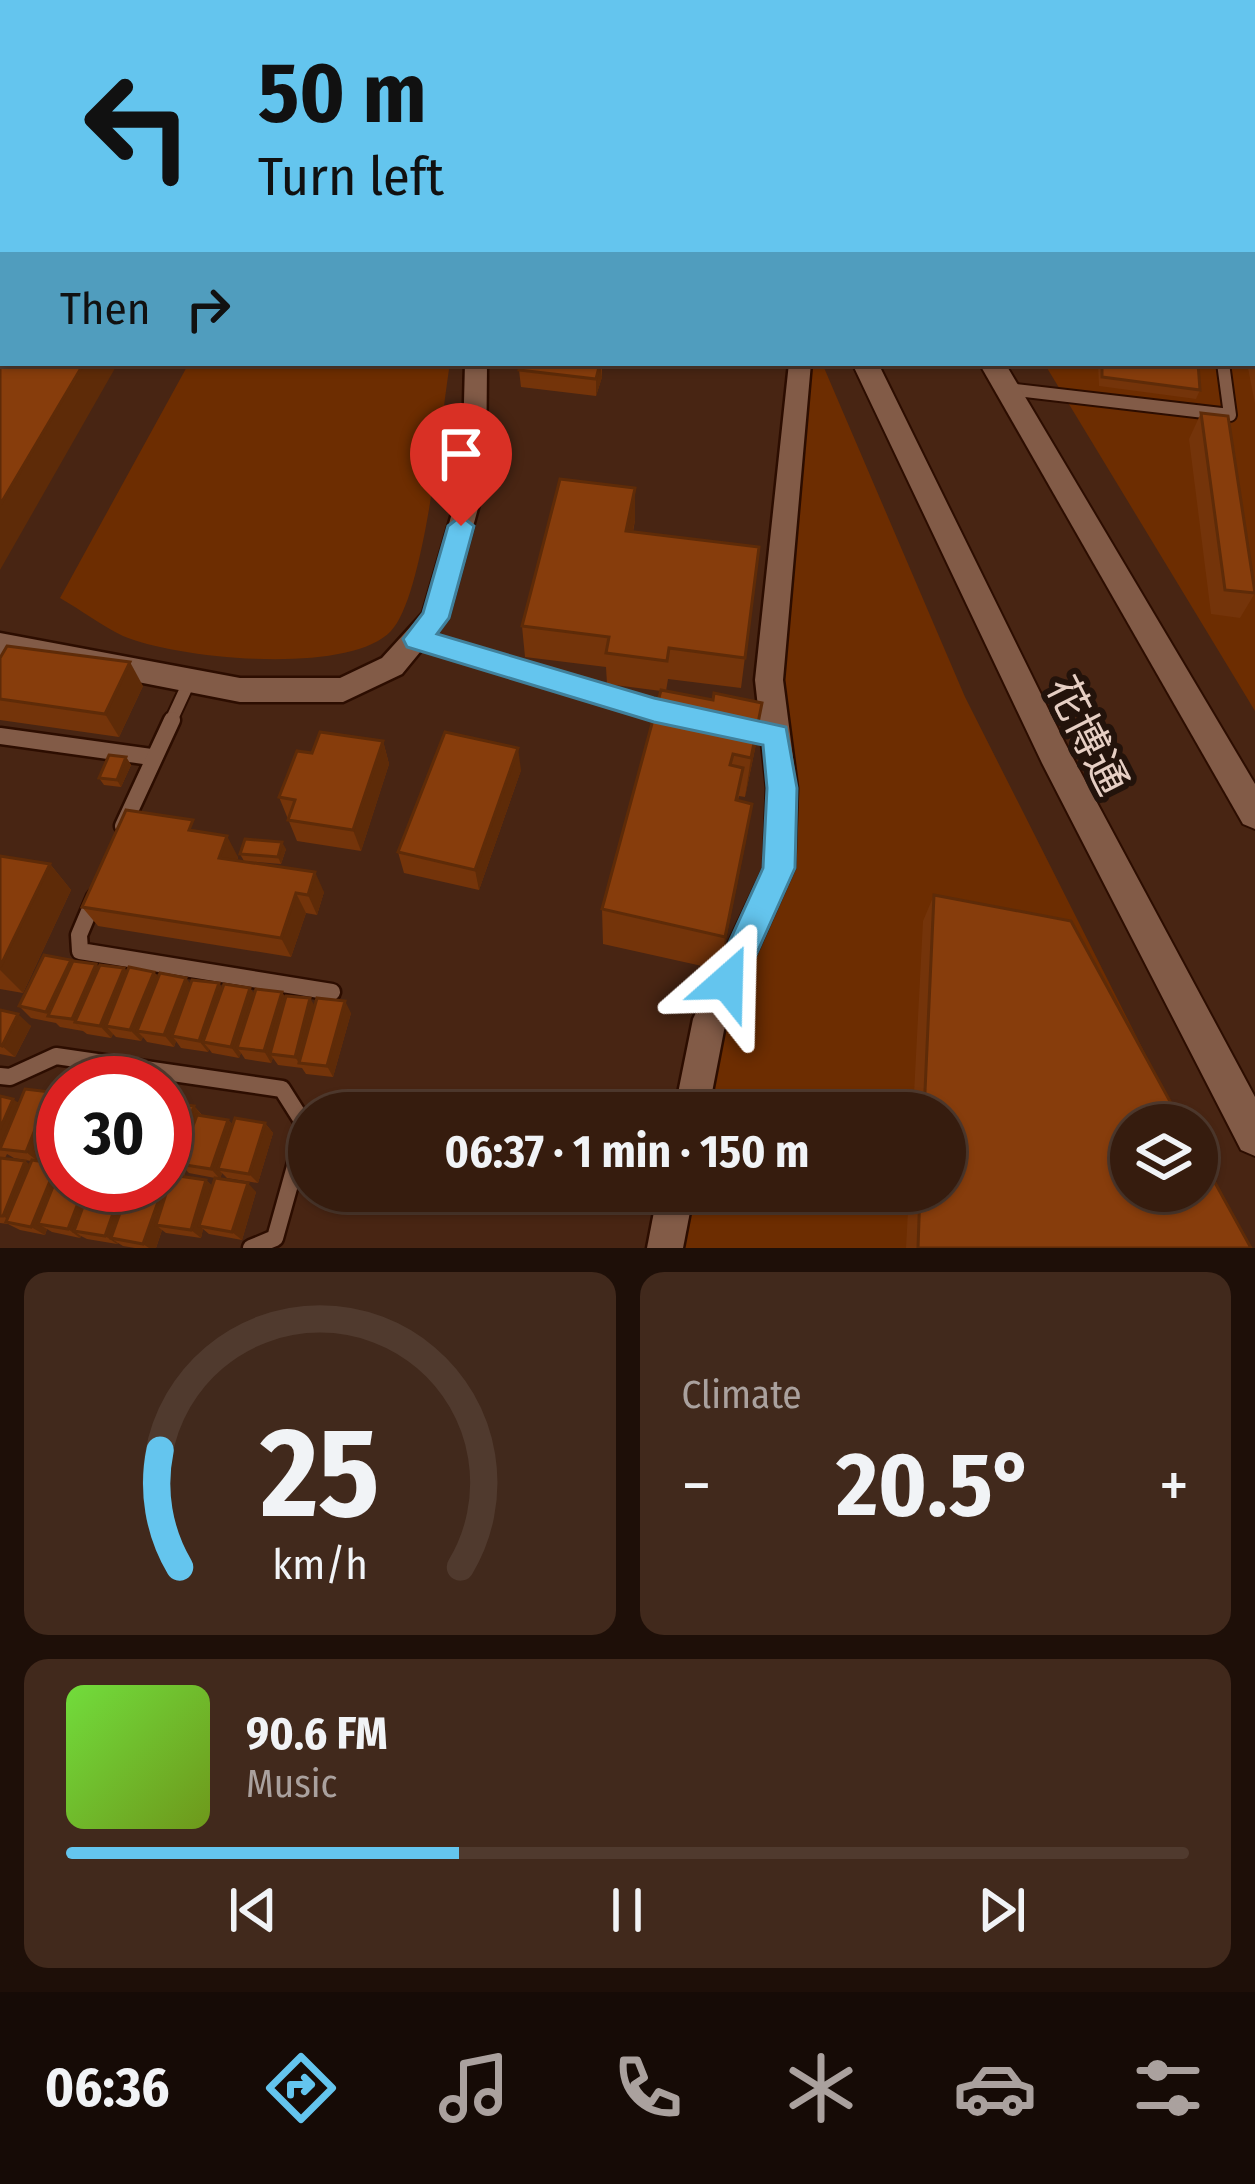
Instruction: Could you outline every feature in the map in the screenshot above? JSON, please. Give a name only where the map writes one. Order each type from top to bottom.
[{"type":"street","points":[[0,644],[240,690],[343,690],[392,666],[435,618],[474,479],[476,366]]},
{"type":"street","points":[[695,1092],[710,1019],[779,868],[782,788],[766,734],[800,366]]},
{"type":"street","name":"花博通","points":[[866,366],[1033,721],[1255,1136]]},
{"type":"street","points":[[998,376],[1255,814]]},
{"type":"street","points":[[665,1248],[672,1212]]},
{"type":"lane","points":[[998,376],[1230,415],[1222,366]]},
{"type":"lane","points":[[416,639],[694,719]]},
{"type":"lane","points":[[115,846],[151,757],[189,682]]},
{"type":"lane","points":[[0,736],[151,757]]},
{"type":"lane","points":[[106,868],[79,935],[80,951],[332,992]]},
{"type":"lane","points":[[0,1076],[10,1077],[56,1056],[282,1089],[306,1127],[275,1238],[251,1248]]},
{"type":"shaded area","points":[[187,366],[450,366],[413,582],[391,631],[370,645],[302,658],[181,651],[123,636],[60,598]]},
{"type":"shaded area","points":[[809,366],[823,366],[965,697],[1170,1104],[1110,1104],[1110,1212],[1215,1212],[1245,1248],[681,1248],[688,1212],[966,1212],[966,1092],[711,1092],[724,1024],[791,870],[779,675]]},
{"type":"shaded area","points":[[1046,366],[1255,366],[1255,711]]},
{"type":"building","points":[[0,366],[82,366],[0,505]]},
{"type":"building","points":[[520,366],[599,366],[596,379],[519,370]]},
{"type":"building","points":[[1102,366],[1198,366],[1200,390],[1102,377]]},
{"type":"building","points":[[1201,413],[1228,416],[1255,593],[1225,590]]},
{"type":"building","points":[[560,479],[635,488],[626,531],[759,547],[745,658],[669,648],[667,661],[606,653],[609,637],[522,626]]},
{"type":"building","points":[[7,646],[130,662],[105,714],[0,699],[0,658]]},
{"type":"building","points":[[661,690],[713,700],[714,693],[762,703],[751,758],[733,754],[730,765],[743,768],[736,800],[752,804],[725,937],[602,909]]},
{"type":"building","points":[[320,732],[383,741],[353,830],[288,820],[295,800],[279,797],[297,751],[312,753]]},
{"type":"building","points":[[445,732],[518,748],[475,870],[398,852]]},
{"type":"building","points":[[109,755],[126,757],[117,780],[99,778]]},
{"type":"building","points":[[126,810],[193,820],[189,830],[227,836],[219,858],[315,872],[308,895],[296,893],[281,938],[82,907]]},
{"type":"building","points":[[245,839],[282,842],[278,857],[240,854]]},
{"type":"building","points":[[0,856],[50,864],[0,967]]},
{"type":"building","points":[[934,895],[1071,921],[1171,1104],[1110,1104],[1110,1212],[1218,1212],[1218,1188],[1251,1248],[918,1248],[919,1212],[966,1212],[966,1092],[925,1092]]},
{"type":"building","points":[[44,955],[71,960],[46,1012],[19,1006]]},
{"type":"building","points":[[73,961],[96,964],[72,1019],[48,1016]]},
{"type":"building","points":[[100,965],[124,968],[100,1026],[75,1022]]},
{"type":"building","points":[[129,967],[154,972],[130,1030],[106,1026]]},
{"type":"building","points":[[160,973],[186,978],[164,1035],[137,1031]]},
{"type":"building","points":[[192,980],[219,983],[199,1041],[172,1036]]},
{"type":"building","points":[[224,984],[250,988],[231,1047],[203,1042]]},
{"type":"building","points":[[256,989],[282,992],[264,1051],[237,1048]]},
{"type":"building","points":[[286,996],[310,998],[295,1057],[270,1054]]},
{"type":"building","points":[[317,998],[345,1001],[327,1066],[299,1063]]},
{"type":"building","points":[[0,1010],[18,1014],[2,1046],[0,1045]]},
{"type":"building","points":[[25,1089],[36,1090],[36,1127],[26,1152],[0,1149]]},
{"type":"building","points":[[0,1096],[13,1099],[0,1129]]},
{"type":"building","points":[[197,1115],[228,1120],[211,1169],[192,1166],[192,1129]]},
{"type":"building","points":[[235,1118],[265,1123],[249,1174],[218,1169]]},
{"type":"building","points":[[0,1158],[25,1161],[3,1216],[0,1216]]},
{"type":"building","points":[[32,1160],[36,1161],[37,1212],[31,1227],[6,1222]]},
{"type":"building","points":[[192,1178],[206,1180],[191,1230],[156,1225],[160,1212],[192,1212]]},
{"type":"building","points":[[215,1178],[248,1183],[232,1232],[199,1226]]},
{"type":"building","points":[[43,1212],[75,1212],[68,1229],[38,1224]]},
{"type":"building","points":[[81,1212],[113,1212],[105,1236],[74,1231]]},
{"type":"building","points":[[120,1212],[154,1212],[143,1244],[111,1238]]},
{"type":"route","points":[[461,526],[435,618],[416,639],[654,710],[776,736],[782,788],[779,868],[727,982]]}]
